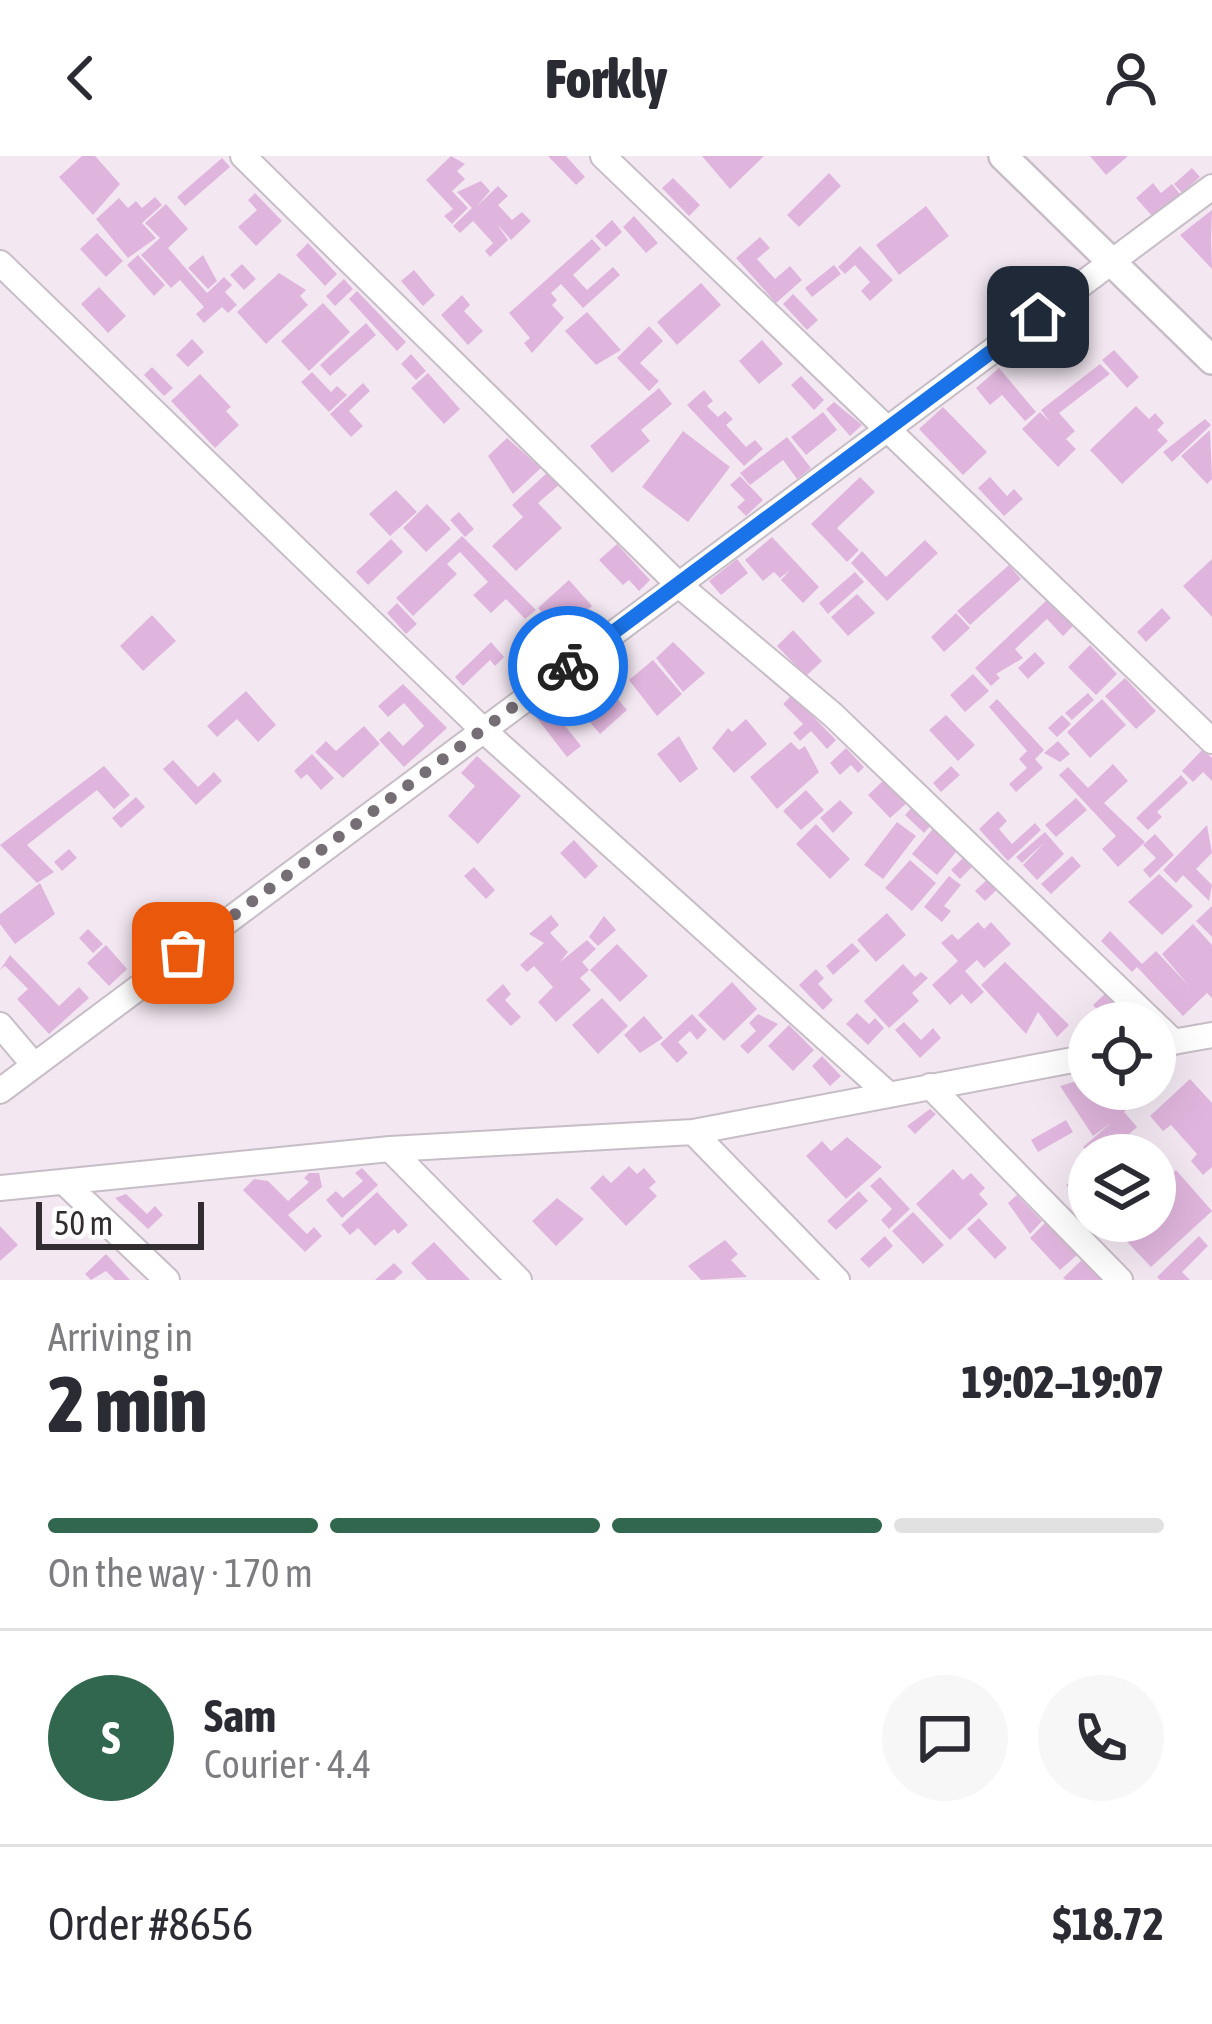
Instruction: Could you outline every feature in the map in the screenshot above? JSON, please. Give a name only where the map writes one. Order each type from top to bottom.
[{"type":"street","points":[[243,156],[680,585],[833,715],[1124,1002]]},
{"type":"street","points":[[603,156],[1212,741]]},
{"type":"street","points":[[1003,156],[1212,360]]},
{"type":"street","points":[[0,1091],[1212,187]]},
{"type":"street","points":[[0,262],[482,729],[888,1094]]},
{"type":"street","points":[[0,1025],[34,1065]]},
{"type":"street","points":[[1176,1041],[1212,1035]]},
{"type":"street","points":[[0,1188],[390,1149],[692,1132],[1068,1061]]},
{"type":"street","points":[[930,1086],[1120,1280]]},
{"type":"street","points":[[692,1132],[837,1280]]},
{"type":"street","points":[[390,1149],[519,1280]]},
{"type":"street","points":[[65,1184],[167,1280]]},
{"type":"building","points":[[82,156],[95,156],[120,184],[93,215],[59,177]]},
{"type":"building","points":[[451,156],[465,164],[457,171],[465,179],[452,191],[468,208],[452,224],[444,216],[453,209],[426,180]]},
{"type":"building","points":[[548,156],[566,156],[585,177],[576,185]]},
{"type":"building","points":[[702,156],[764,156],[730,189]]},
{"type":"building","points":[[1090,156],[1128,156],[1106,175]]},
{"type":"building","points":[[222,158],[230,167],[185,206],[177,197]]},
{"type":"building","points":[[1192,168],[1200,177],[1182,193],[1174,184]]},
{"type":"building","points":[[829,173],[841,186],[799,227],[787,215]]},
{"type":"building","points":[[673,178],[700,205],[689,216],[662,188]]},
{"type":"building","points":[[481,181],[490,191],[477,206],[498,186],[508,196],[498,205],[512,220],[522,212],[531,221],[511,240],[497,224],[508,240],[490,257],[485,251],[493,243],[473,221],[460,233],[453,226],[472,208],[457,192]]},
{"type":"building","points":[[1153,183],[1161,193],[1172,184],[1180,194],[1153,217],[1136,198]]},
{"type":"building","points":[[255,193],[282,221],[256,246],[238,227],[257,210],[248,200]]},
{"type":"building","points":[[155,197],[162,205],[142,223],[156,238],[128,258],[96,219],[119,198],[128,208],[136,201],[142,208]]},
{"type":"building","points":[[166,204],[188,229],[168,248],[207,293],[224,277],[232,285],[225,292],[237,305],[228,313],[222,307],[204,323],[196,314],[204,307],[180,280],[171,288],[141,255],[160,238],[145,223]]},
{"type":"building","points":[[926,206],[949,236],[899,275],[876,245]]},
{"type":"building","points":[[1212,210],[1211,239],[1212,269],[1180,235]]},
{"type":"building","points":[[634,216],[658,243],[646,253],[623,227]]},
{"type":"building","points":[[612,220],[622,232],[606,247],[595,236]]},
{"type":"building","points":[[97,233],[123,261],[106,277],[80,249]]},
{"type":"building","points":[[760,237],[770,248],[757,259],[775,279],[790,266],[802,280],[776,303],[736,258]]},
{"type":"building","points":[[592,239],[601,249],[573,275],[587,290],[613,267],[620,275],[583,308],[561,284],[551,293],[557,300],[552,305],[564,318],[532,353],[524,343],[530,338],[509,313]]},
{"type":"building","points":[[308,243],[337,274],[325,286],[296,255]]},
{"type":"building","points":[[860,246],[893,280],[870,301],[861,291],[870,282],[855,265],[845,274],[838,267]]},
{"type":"building","points":[[138,255],[165,285],[154,296],[127,265]]},
{"type":"building","points":[[203,255],[217,281],[208,289],[188,268]]},
{"type":"building","points":[[242,264],[256,279],[244,290],[230,275]]},
{"type":"building","points":[[834,265],[841,274],[812,297],[805,288]]},
{"type":"building","points":[[414,270],[435,295],[423,306],[401,281]]},
{"type":"building","points":[[279,273],[306,290],[300,296],[308,305],[266,344],[237,312]]},
{"type":"building","points":[[344,279],[353,289],[335,306],[326,296]]},
{"type":"building","points":[[701,283],[721,305],[677,345],[657,322]]},
{"type":"building","points":[[99,287],[126,316],[108,333],[81,304]]},
{"type":"building","points":[[357,291],[406,342],[397,351],[349,299]]},
{"type":"building","points":[[793,294],[818,320],[807,330],[783,304]]},
{"type":"building","points":[[462,295],[470,305],[464,311],[483,331],[468,345],[441,315]]},
{"type":"building","points":[[323,303],[350,332],[309,371],[281,341]]},
{"type":"building","points":[[587,312],[621,350],[596,365],[565,331]]},
{"type":"building","points":[[366,323],[376,335],[330,376],[320,365]]},
{"type":"building","points":[[649,326],[663,341],[640,363],[659,381],[649,391],[617,358]]},
{"type":"building","points":[[192,339],[204,352],[188,367],[176,355]]},
{"type":"building","points":[[762,340],[783,364],[759,384],[739,361]]},
{"type":"building","points":[[1114,350],[1139,377],[1127,388],[1102,360]]},
{"type":"building","points":[[411,354],[426,371],[416,380],[401,364]]},
{"type":"building","points":[[1100,364],[1110,374],[1059,413],[1075,431],[1066,439],[1076,449],[1058,467],[1022,429],[1040,412],[1050,422],[1041,410]]},
{"type":"building","points":[[152,367],[173,388],[164,396],[144,375]]},
{"type":"building","points":[[999,368],[1036,412],[1025,421],[1002,395],[990,405],[976,388]]},
{"type":"building","points":[[312,372],[331,392],[337,386],[347,395],[329,412],[301,382]]},
{"type":"building","points":[[428,373],[460,409],[444,424],[411,388]]},
{"type":"building","points":[[200,374],[231,407],[226,411],[239,425],[215,448],[171,401]]},
{"type":"building","points":[[801,376],[824,400],[814,410],[791,385]]},
{"type":"building","points":[[363,383],[370,391],[349,411],[363,426],[351,437],[330,414]]},
{"type":"building","points":[[659,388],[672,404],[641,430],[650,441],[612,473],[590,446]]},
{"type":"building","points":[[704,390],[713,401],[707,406],[718,417],[725,411],[733,419],[726,425],[746,447],[755,440],[763,449],[744,466],[687,405]]},
{"type":"building","points":[[834,402],[862,425],[850,436],[826,409]]},
{"type":"building","points":[[1136,406],[1149,419],[1155,413],[1164,423],[1157,430],[1168,441],[1122,484],[1090,450]]},
{"type":"building","points":[[943,407],[987,452],[963,475],[919,429]]},
{"type":"building","points":[[823,412],[837,430],[806,455],[791,437]]},
{"type":"building","points":[[1205,419],[1211,425],[1172,462],[1163,452]]},
{"type":"building","points":[[1210,430],[1212,479],[1207,484],[1181,456]]},
{"type":"building","points":[[683,431],[730,467],[688,522],[642,487]]},
{"type":"building","points":[[787,437],[811,468],[797,479],[783,460],[750,485],[740,473]]},
{"type":"building","points":[[507,438],[541,468],[513,494],[488,456]]},
{"type":"building","points":[[549,471],[560,484],[538,503],[562,528],[516,571],[492,546],[523,517],[512,505]]},
{"type":"building","points":[[740,476],[763,500],[746,516],[737,507],[745,500],[730,485]]},
{"type":"building","points":[[860,477],[875,492],[837,528],[859,550],[847,562],[811,524]]},
{"type":"building","points":[[990,477],[1007,496],[1014,489],[1023,499],[1004,516],[978,488]]},
{"type":"building","points":[[396,490],[417,512],[390,536],[369,514]]},
{"type":"building","points":[[427,504],[451,529],[426,552],[403,528]]},
{"type":"building","points":[[459,512],[474,529],[465,537],[450,520]]},
{"type":"building","points":[[462,536],[536,610],[525,619],[506,599],[491,613],[473,595],[488,582],[460,552],[447,564],[457,574],[413,616],[396,598]]},
{"type":"building","points":[[772,537],[819,587],[803,603],[781,580],[790,570],[780,578],[774,572],[763,581],[745,560]]},
{"type":"building","points":[[391,539],[403,552],[368,585],[356,572]]},
{"type":"building","points":[[925,540],[938,553],[887,601],[851,563],[862,551],[886,577]]},
{"type":"building","points":[[617,544],[650,580],[639,591],[629,580],[623,585],[599,560]]},
{"type":"building","points":[[737,559],[748,573],[721,595],[709,581]]},
{"type":"building","points":[[1212,559],[1212,617],[1183,586]]},
{"type":"building","points":[[1009,565],[1021,579],[970,625],[957,611]]},
{"type":"building","points":[[855,572],[864,582],[828,614],[819,603]]},
{"type":"building","points":[[569,580],[592,606],[561,634],[538,608]]},
{"type":"building","points":[[857,594],[875,613],[848,636],[831,617]]},
{"type":"building","points":[[1048,599],[1073,626],[1063,636],[1047,619],[1015,649],[1023,658],[996,674],[1000,678],[991,686],[975,668]]},
{"type":"building","points":[[397,603],[417,624],[406,634],[387,613]]},
{"type":"building","points":[[1162,608],[1171,618],[1146,642],[1137,632]]},
{"type":"building","points":[[956,613],[970,628],[944,652],[931,637]]},
{"type":"building","points":[[152,615],[176,641],[143,671],[120,646]]},
{"type":"building","points":[[793,630],[822,661],[806,676],[777,646]]},
{"type":"building","points":[[491,642],[504,657],[495,666],[490,660],[463,686],[455,677]]},
{"type":"building","points":[[673,642],[705,673],[683,692],[656,658]]},
{"type":"building","points":[[1090,645],[1117,674],[1096,695],[1068,667]]},
{"type":"building","points":[[1035,652],[1045,663],[1028,679],[1018,668]]},
{"type":"building","points":[[653,660],[682,694],[657,716],[629,680]]},
{"type":"building","points":[[591,668],[627,710],[600,734],[564,691]]},
{"type":"building","points":[[973,674],[989,691],[965,712],[950,695]]},
{"type":"building","points":[[1125,678],[1156,711],[1136,729],[1105,696]]},
{"type":"building","points":[[403,684],[447,728],[404,767],[379,740],[389,731],[403,746],[424,726],[404,703],[388,717],[378,706]]},
{"type":"building","points":[[246,691],[276,725],[258,742],[237,719],[217,737],[207,726]]},
{"type":"building","points":[[1088,693],[1094,700],[1072,720],[1065,713]]},
{"type":"building","points":[[792,695],[836,740],[827,749],[811,731],[800,741],[793,733],[803,724],[783,704]]},
{"type":"building","points":[[997,699],[1044,750],[1035,759],[1043,768],[1016,792],[1009,784],[1027,768],[1019,759],[1027,751],[989,707]]},
{"type":"building","points":[[1102,699],[1126,725],[1090,758],[1067,732]]},
{"type":"building","points":[[547,703],[581,746],[567,757],[533,713]]},
{"type":"building","points":[[946,715],[975,745],[958,761],[929,730]]},
{"type":"building","points":[[1062,715],[1071,724],[1057,737],[1048,728]]},
{"type":"building","points":[[746,719],[767,744],[734,773],[712,748],[728,728],[732,732]]},
{"type":"building","points":[[364,726],[380,744],[343,778],[315,752],[326,741],[336,751]]},
{"type":"building","points":[[679,736],[698,769],[680,783],[657,754]]},
{"type":"building","points":[[1058,741],[1070,754],[1060,762],[1044,753]]},
{"type":"building","points":[[791,742],[799,750],[805,746],[819,772],[777,809],[750,777]]},
{"type":"building","points":[[846,748],[864,767],[858,773],[851,765],[840,775],[830,763]]},
{"type":"building","points":[[1203,749],[1212,758],[1212,781],[1203,772],[1193,782],[1182,771]]},
{"type":"building","points":[[312,754],[334,778],[321,790],[307,774],[301,779],[294,771]]},
{"type":"building","points":[[477,756],[521,796],[478,844],[448,816],[475,786],[461,773]]},
{"type":"building","points":[[173,760],[198,787],[214,772],[222,781],[196,805],[163,769]]},
{"type":"building","points":[[1113,764],[1128,781],[1104,803],[1145,842],[1118,867],[1102,849],[1116,836],[1059,775],[1068,767],[1088,788]]},
{"type":"building","points":[[104,766],[130,795],[114,809],[97,790],[27,845],[54,872],[37,883],[0,845]]},
{"type":"building","points":[[951,766],[960,775],[941,792],[933,783]]},
{"type":"building","points":[[1181,775],[1188,783],[1157,812],[1162,817],[1148,830],[1136,818]]},
{"type":"building","points":[[885,779],[907,803],[890,818],[868,795]]},
{"type":"building","points":[[806,790],[824,810],[801,830],[783,811]]},
{"type":"building","points":[[136,797],[145,807],[121,828],[112,818]]},
{"type":"building","points":[[1076,798],[1087,810],[1056,837],[1045,825]]},
{"type":"building","points":[[840,800],[853,813],[833,833],[820,818]]},
{"type":"building","points":[[913,806],[932,824],[924,833],[905,815]]},
{"type":"building","points":[[998,811],[1007,821],[999,829],[1012,844],[1035,823],[1041,830],[1008,861],[979,829]]},
{"type":"building","points":[[897,822],[916,836],[883,879],[864,865]]},
{"type":"building","points":[[816,824],[850,859],[830,879],[796,844]]},
{"type":"building","points":[[936,825],[961,846],[937,875],[912,854]]},
{"type":"building","points":[[1207,825],[1212,853],[1196,869],[1212,885],[1209,901],[1183,875],[1176,883],[1163,870]]},
{"type":"building","points":[[1045,832],[1064,854],[1037,880],[1023,865],[1045,842],[1022,863],[1016,857]]},
{"type":"building","points":[[1155,834],[1174,855],[1150,878],[1143,870],[1156,858],[1143,845]]},
{"type":"building","points":[[574,840],[598,866],[585,879],[560,853]]},
{"type":"building","points":[[69,849],[77,858],[62,871],[54,862]]},
{"type":"building","points":[[967,854],[976,863],[960,879],[951,870]]},
{"type":"building","points":[[1072,856],[1081,866],[1051,894],[1041,884]]},
{"type":"building","points":[[910,860],[936,883],[912,911],[885,888]]},
{"type":"building","points":[[474,867],[495,890],[486,899],[464,876]]},
{"type":"building","points":[[995,872],[1005,882],[985,901],[975,891]]},
{"type":"building","points":[[1159,874],[1193,906],[1162,935],[1128,902]]},
{"type":"building","points":[[949,876],[961,885],[944,906],[951,911],[942,922],[924,907]]},
{"type":"building","points":[[40,883],[55,914],[15,944],[0,924],[0,914]]},
{"type":"building","points":[[1212,906],[1212,937],[1196,921]]},
{"type":"building","points":[[887,913],[906,935],[876,962],[857,940]]},
{"type":"building","points":[[551,915],[559,925],[550,933],[568,952],[560,962],[587,940],[596,949],[582,962],[589,970],[580,978],[591,990],[556,1022],[538,1002],[553,987],[534,966],[527,972],[520,965],[544,943],[529,934]]},
{"type":"building","points":[[604,916],[616,930],[598,946],[589,937]]},
{"type":"building","points":[[978,922],[984,929],[991,922],[1011,944],[984,968],[977,960],[965,971],[984,992],[971,1004],[962,994],[950,1005],[932,985],[958,961],[941,943],[952,934],[958,940]]},
{"type":"building","points":[[1193,924],[1212,945],[1212,998],[1207,993],[1183,1016],[1176,1002],[1170,1002],[1137,967],[1132,972],[1101,941],[1110,931],[1142,964],[1156,951],[1189,986],[1162,954]]},
{"type":"building","points":[[88,929],[103,944],[93,953],[79,938]]},
{"type":"building","points":[[852,943],[860,951],[833,975],[826,966]]},
{"type":"building","points":[[617,944],[648,976],[620,1002],[590,970]]},
{"type":"building","points":[[106,945],[127,969],[109,986],[87,963]]},
{"type":"building","points":[[10,955],[59,1006],[79,987],[89,998],[49,1034],[17,999],[28,989],[5,966],[0,970]]},
{"type":"building","points":[[1005,962],[1068,1026],[1057,1037],[1038,1012],[1026,1034],[981,985]]},
{"type":"building","points":[[903,964],[915,977],[921,972],[928,978],[912,993],[919,1001],[889,1028],[864,1001]]},
{"type":"building","points":[[816,969],[824,978],[818,984],[833,1000],[823,1010],[799,985]]},
{"type":"building","points":[[732,982],[757,1009],[724,1041],[698,1015]]},
{"type":"building","points":[[503,984],[511,994],[505,1000],[521,1017],[511,1026],[486,1000]]},
{"type":"building","points":[[1109,990],[1121,1002],[1096,1002]]},
{"type":"building","points":[[602,998],[628,1026],[598,1054],[572,1025]]},
{"type":"building","points":[[857,1013],[869,1024],[875,1018],[884,1028],[868,1045],[846,1024]]},
{"type":"building","points":[[692,1014],[707,1030],[697,1040],[690,1031],[678,1042],[688,1053],[677,1063],[660,1044]]},
{"type":"building","points":[[758,1014],[778,1024],[748,1054],[740,1046],[756,1031],[749,1023]]},
{"type":"building","points":[[644,1016],[663,1038],[640,1053],[624,1035]]},
{"type":"building","points":[[904,1022],[921,1040],[933,1028],[941,1038],[920,1058],[895,1030]]},
{"type":"building","points":[[789,1025],[814,1050],[793,1071],[768,1046]]},
{"type":"building","points":[[822,1056],[841,1076],[830,1086],[812,1066]]},
{"type":"building","points":[[1190,1079],[1212,1103],[1212,1167],[1203,1175],[1191,1161],[1197,1154],[1171,1125],[1163,1131],[1150,1116],[1156,1110],[1176,1110],[1176,1092]]},
{"type":"building","points":[[930,1109],[936,1114],[915,1134],[907,1126]]},
{"type":"building","points":[[1076,1110],[1126,1110],[1137,1127],[1129,1134],[1098,1134],[1111,1123],[1092,1134]]},
{"type":"building","points":[[1066,1120],[1073,1132],[1038,1152],[1031,1140]]},
{"type":"building","points":[[847,1137],[882,1167],[846,1199],[806,1156],[822,1141],[831,1151]]},
{"type":"building","points":[[629,1166],[637,1174],[644,1168],[656,1182],[649,1188],[657,1196],[626,1226],[590,1188],[603,1175],[611,1183]]},
{"type":"building","points":[[362,1168],[378,1185],[342,1218],[326,1200],[336,1191],[343,1198],[363,1181],[355,1173]]},
{"type":"building","points":[[953,1169],[963,1180],[971,1173],[985,1188],[979,1194],[988,1204],[950,1240],[916,1204]]},
{"type":"building","points":[[1176,1170],[1212,1211],[1151,1267],[1127,1242],[1176,1242]]},
{"type":"building","points":[[319,1173],[322,1187],[288,1215],[307,1234],[314,1227],[322,1236],[305,1252],[243,1190],[254,1179],[268,1181],[288,1201],[309,1182],[304,1178]]},
{"type":"building","points":[[880,1177],[910,1209],[889,1229],[881,1220],[892,1209],[870,1186]]},
{"type":"building","points":[[859,1191],[868,1201],[836,1230],[827,1221]]},
{"type":"building","points":[[377,1192],[408,1225],[398,1234],[394,1229],[375,1246],[358,1228],[350,1235],[341,1225]]},
{"type":"building","points":[[126,1194],[147,1214],[155,1206],[163,1215],[148,1229],[115,1198]]},
{"type":"building","points":[[1017,1195],[1042,1221],[1030,1234],[1008,1203]]},
{"type":"building","points":[[557,1198],[584,1219],[556,1246],[532,1221]]},
{"type":"building","points":[[913,1212],[944,1245],[923,1264],[892,1231]]},
{"type":"building","points":[[979,1218],[1007,1248],[995,1259],[967,1229]]},
{"type":"building","points":[[1046,1222],[1077,1255],[1060,1270],[1030,1238]]},
{"type":"building","points":[[0,1226],[18,1245],[0,1261]]},
{"type":"building","points":[[885,1236],[893,1246],[869,1268],[860,1259]]},
{"type":"building","points":[[1199,1236],[1208,1246],[1182,1272],[1190,1280],[1160,1280],[1157,1277]]},
{"type":"building","points":[[725,1240],[738,1254],[731,1260],[747,1277],[701,1280],[688,1266]]},
{"type":"building","points":[[434,1242],[470,1280],[427,1280],[411,1263]]},
{"type":"building","points":[[106,1254],[130,1280],[115,1280],[106,1271],[91,1280],[85,1274]]},
{"type":"building","points":[[1088,1254],[1104,1280],[1063,1278]]},
{"type":"building","points":[[394,1263],[403,1272],[394,1280],[375,1280]]},
{"type":"way so far","points":[[183,953],[568,666]]},
{"type":"route","points":[[568,666],[1038,317]]}]
